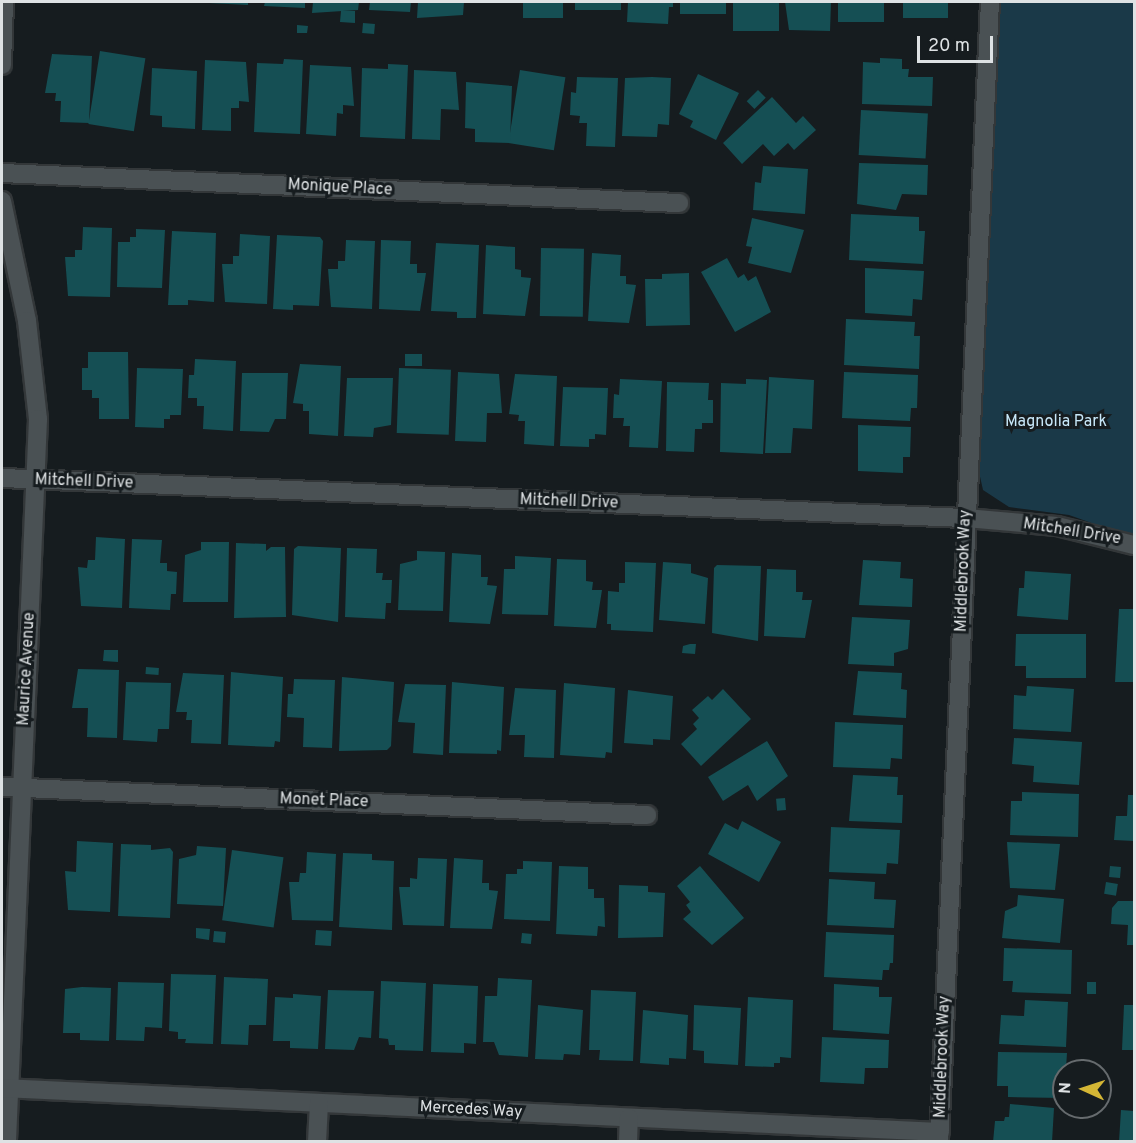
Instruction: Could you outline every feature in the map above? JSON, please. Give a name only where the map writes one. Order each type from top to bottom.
[{"type":"street","points":[[2,65],[4,2]]},
{"type":"street","name":"Middlebrook Way","points":[[940,1137],[990,2]]},
{"type":"street","name":"Monique Place","points":[[2,173],[679,203]]},
{"type":"street","name":"Maurice Avenue","points":[[2,201],[27,321],[38,418],[22,789],[5,1089],[7,1142]]},
{"type":"street","name":"Mitchell Drive","points":[[2,478],[966,518],[1057,526],[1134,545]]},
{"type":"street","name":"Monet Place","points":[[2,788],[647,815]]},
{"type":"street","name":"Mercedes Way","points":[[5,1089],[629,1118],[940,1137]]},
{"type":"street","points":[[317,1142],[319,1103]]},
{"type":"street","points":[[628,1142],[629,1118]]},
{"type":"green space","name":"Magnolia Park","points":[[996,2],[1134,2],[1134,538],[1069,515],[1009,507],[983,490],[975,454]]},
{"type":"building","points":[[248,2],[248,5],[209,3]]},
{"type":"building","points":[[265,2],[305,2],[305,8],[264,6]]},
{"type":"building","points":[[313,2],[359,2],[358,10],[312,13]]},
{"type":"building","points":[[370,2],[411,2],[410,12],[369,10]]},
{"type":"building","points":[[418,2],[464,2],[463,15],[417,18]]},
{"type":"building","points":[[523,2],[563,2],[563,18],[523,18]]},
{"type":"building","points":[[575,2],[621,2],[621,10],[575,10]]},
{"type":"building","points":[[628,2],[673,2],[673,7],[669,7],[668,24],[627,22]]},
{"type":"building","points":[[680,2],[726,2],[726,14],[680,14]]},
{"type":"building","points":[[733,2],[779,2],[779,31],[733,31]]},
{"type":"building","points":[[785,2],[831,2],[830,31],[789,30]]},
{"type":"building","points":[[838,2],[884,2],[884,22],[838,22]]},
{"type":"building","points":[[903,2],[948,2],[948,18],[903,18]]},
{"type":"building","points":[[341,11],[355,11],[355,23],[340,22]]},
{"type":"building","points":[[363,23],[375,24],[374,34],[362,33]]},
{"type":"building","points":[[297,25],[308,26],[307,33],[297,33]]},
{"type":"building","points":[[100,51],[145,58],[134,131],[88,124]]},
{"type":"building","points":[[52,54],[92,56],[89,123],[60,122],[61,101],[55,101],[56,93],[45,93]]},
{"type":"building","points":[[880,58],[902,59],[902,69],[909,69],[908,77],[933,77],[932,106],[862,104],[863,62],[880,63]]},
{"type":"building","points":[[284,59],[303,60],[300,134],[254,132],[257,63],[283,64]]},
{"type":"building","points":[[205,60],[246,62],[249,102],[239,101],[239,108],[231,108],[231,131],[202,130]]},
{"type":"building","points":[[388,64],[408,65],[405,139],[360,137],[362,68],[388,69]]},
{"type":"building","points":[[310,65],[351,67],[354,106],[343,105],[343,114],[337,113],[336,136],[306,134]]},
{"type":"building","points":[[152,68],[197,71],[195,129],[162,127],[162,116],[150,115]]},
{"type":"building","points":[[414,70],[456,72],[459,110],[441,109],[440,140],[412,139]]},
{"type":"building","points":[[520,70],[565,77],[554,150],[508,143]]},
{"type":"building","points":[[698,74],[739,93],[716,140],[690,127],[693,121],[679,114]]},
{"type":"building","points":[[577,77],[618,78],[615,147],[586,146],[587,123],[579,123],[580,116],[570,115],[571,92],[576,93]]},
{"type":"building","points":[[625,78],[671,78],[669,125],[658,124],[657,137],[622,136]]},
{"type":"building","points":[[466,82],[512,86],[510,143],[475,142],[475,129],[465,128]]},
{"type":"building","points":[[758,90],[766,98],[754,109],[747,101]]},
{"type":"building","points":[[772,97],[796,123],[803,116],[816,130],[794,150],[788,143],[774,156],[763,144],[742,164],[723,143]]},
{"type":"building","points":[[861,110],[928,114],[926,158],[859,155]]},
{"type":"building","points":[[859,163],[928,165],[927,195],[902,194],[896,210],[857,204]]},
{"type":"building","points":[[763,166],[808,169],[805,214],[753,210],[755,182],[761,183]]},
{"type":"building","points":[[851,214],[919,217],[919,231],[925,231],[923,264],[849,260]]},
{"type":"building","points":[[752,218],[804,230],[791,273],[748,263],[752,247],[746,246]]},
{"type":"building","points":[[83,227],[112,228],[110,297],[68,296],[65,257],[75,257],[75,250],[82,250]]},
{"type":"building","points":[[136,229],[165,230],[162,288],[117,287],[118,242],[130,242],[130,237],[136,237]]},
{"type":"building","points":[[172,231],[216,233],[214,302],[188,300],[188,305],[168,305]]},
{"type":"building","points":[[240,234],[270,236],[267,304],[225,302],[222,264],[233,264],[233,256],[239,256]]},
{"type":"building","points":[[277,235],[320,237],[323,241],[319,306],[293,305],[293,310],[273,309]]},
{"type":"building","points":[[346,240],[375,241],[372,309],[331,307],[328,269],[338,269],[338,261],[345,261]]},
{"type":"building","points":[[381,240],[411,241],[410,264],[417,264],[417,273],[426,273],[420,311],[379,309]]},
{"type":"building","points":[[436,243],[479,245],[476,318],[457,318],[457,312],[431,311]]},
{"type":"building","points":[[486,245],[515,247],[515,269],[521,270],[521,277],[531,278],[525,316],[483,314]]},
{"type":"building","points":[[541,248],[584,249],[583,317],[540,316]]},
{"type":"building","points":[[592,253],[621,255],[620,276],[626,276],[626,284],[636,285],[629,323],[588,321]]},
{"type":"building","points":[[727,258],[738,278],[744,274],[748,281],[756,276],[771,312],[735,332],[701,272]]},
{"type":"building","points":[[865,268],[924,271],[922,300],[913,299],[912,316],[865,313]]},
{"type":"building","points":[[689,273],[690,325],[646,326],[645,279],[662,279],[662,274]]},
{"type":"building","points":[[846,319],[915,322],[914,336],[920,336],[919,369],[844,365]]},
{"type":"building","points":[[88,352],[128,352],[129,419],[99,419],[99,398],[92,398],[92,390],[82,390],[82,368],[88,368]]},
{"type":"building","points":[[405,354],[422,354],[422,366],[405,366]]},
{"type":"building","points":[[195,359],[236,361],[233,431],[203,429],[204,406],[197,406],[197,398],[188,398],[189,375],[194,375]]},
{"type":"building","points":[[300,364],[341,366],[338,436],[309,434],[309,411],[303,411],[303,404],[293,403]]},
{"type":"building","points":[[137,368],[183,369],[181,415],[170,415],[170,419],[164,419],[164,428],[135,427]]},
{"type":"building","points":[[399,368],[451,370],[449,435],[397,433]]},
{"type":"building","points":[[458,372],[499,374],[502,413],[487,413],[486,442],[455,441]]},
{"type":"building","points":[[844,372],[918,375],[917,408],[911,408],[910,421],[842,418]]},
{"type":"building","points":[[242,373],[288,373],[286,419],[275,419],[269,432],[240,431]]},
{"type":"building","points":[[515,374],[557,376],[554,446],[524,444],[525,421],[518,421],[519,415],[509,414]]},
{"type":"building","points":[[769,377],[814,380],[812,429],[793,428],[791,453],[765,453]]},
{"type":"building","points":[[347,378],[393,378],[391,425],[374,428],[373,437],[344,436]]},
{"type":"building","points":[[620,379],[662,381],[658,448],[629,447],[630,426],[623,426],[624,418],[613,418],[614,394],[619,395]]},
{"type":"building","points":[[746,379],[767,380],[763,454],[720,452],[721,383],[746,384]]},
{"type":"building","points":[[667,382],[709,383],[708,400],[713,400],[713,423],[702,423],[702,429],[695,429],[694,452],[666,451]]},
{"type":"building","points":[[563,387],[608,388],[606,435],[595,434],[595,439],[589,439],[589,447],[560,446]]},
{"type":"building","points":[[858,425],[911,427],[910,457],[903,457],[903,473],[858,471]]},
{"type":"building","points":[[96,537],[125,539],[122,608],[81,606],[78,567],[87,568],[88,560],[95,560]]},
{"type":"building","points":[[132,539],[162,540],[160,563],[167,563],[167,571],[177,572],[176,594],[171,594],[170,610],[129,608]]},
{"type":"building","points":[[201,542],[229,542],[228,602],[183,602],[185,555],[201,550]]},
{"type":"building","points":[[236,543],[266,544],[266,551],[271,547],[285,547],[286,617],[234,618]]},
{"type":"building","points":[[298,546],[341,548],[338,622],[292,615],[294,549]]},
{"type":"building","points":[[347,548],[377,549],[376,573],[383,573],[382,580],[392,580],[391,603],[386,603],[385,619],[345,617]]},
{"type":"building","points":[[417,551],[445,552],[443,611],[398,610],[400,564],[417,560]]},
{"type":"building","points":[[452,553],[481,555],[481,577],[488,577],[487,585],[497,586],[490,624],[449,622]]},
{"type":"building","points":[[515,556],[551,558],[548,615],[502,614],[504,569],[515,569]]},
{"type":"building","points":[[557,559],[586,560],[586,581],[593,582],[592,590],[602,590],[596,628],[554,626]]},
{"type":"building","points":[[863,560],[901,562],[900,578],[913,579],[912,607],[859,605]]},
{"type":"building","points":[[625,562],[656,563],[653,632],[611,630],[611,624],[607,624],[608,591],[619,592],[619,583],[625,583]]},
{"type":"building","points":[[663,562],[691,564],[691,573],[708,578],[705,624],[659,620]]},
{"type":"building","points":[[717,565],[761,566],[758,641],[712,633],[714,568]]},
{"type":"building","points":[[767,569],[796,570],[796,592],[803,592],[802,600],[812,600],[805,638],[764,636]]},
{"type":"building","points":[[1025,571],[1071,574],[1068,620],[1017,616],[1019,588],[1024,588]]},
{"type":"building","points":[[1119,609],[1134,609],[1134,682],[1115,682]]},
{"type":"building","points":[[852,617],[910,620],[908,649],[894,653],[894,666],[848,664]]},
{"type":"building","points":[[1016,634],[1086,634],[1086,678],[1026,678],[1026,666],[1015,666]]},
{"type":"building","points":[[696,644],[695,654],[682,653],[683,646]]},
{"type":"building","points":[[104,650],[118,650],[118,662],[103,661]]},
{"type":"building","points":[[146,667],[159,668],[158,675],[146,674]]},
{"type":"building","points":[[78,669],[119,670],[117,738],[87,737],[88,708],[72,708]]},
{"type":"building","points":[[858,671],[902,673],[901,689],[907,690],[906,718],[853,715]]},
{"type":"building","points":[[231,672],[283,677],[280,742],[275,741],[274,747],[228,745]]},
{"type":"building","points":[[183,673],[224,675],[221,744],[191,743],[192,720],[186,720],[187,712],[176,712]]},
{"type":"building","points":[[342,677],[394,682],[391,746],[387,750],[339,751]]},
{"type":"building","points":[[294,679],[335,680],[332,748],[303,747],[304,718],[287,717],[288,694],[293,694]]},
{"type":"building","points":[[126,682],[171,683],[169,729],[158,729],[157,742],[123,740]]},
{"type":"building","points":[[452,682],[504,687],[501,751],[497,750],[497,754],[449,753]]},
{"type":"building","points":[[564,683],[615,688],[612,753],[606,752],[605,758],[560,755]]},
{"type":"building","points":[[405,684],[446,685],[443,755],[413,753],[415,723],[398,722]]},
{"type":"building","points":[[1027,686],[1074,689],[1071,732],[1013,729],[1014,695],[1026,696]]},
{"type":"building","points":[[515,688],[556,690],[554,758],[524,757],[525,735],[509,735]]},
{"type":"building","points":[[723,689],[751,719],[701,766],[681,744],[697,729],[693,724],[699,718],[692,710],[708,696],[712,700]]},
{"type":"building","points":[[628,690],[673,696],[670,740],[653,739],[653,745],[624,743]]},
{"type":"building","points":[[835,722],[903,725],[902,759],[891,758],[890,769],[833,767]]},
{"type":"building","points":[[1014,738],[1082,742],[1079,785],[1033,782],[1034,766],[1012,764]]},
{"type":"building","points":[[767,741],[788,776],[757,801],[748,785],[723,801],[708,777]]},
{"type":"building","points":[[853,775],[898,777],[897,795],[903,795],[902,823],[849,821]]},
{"type":"building","points":[[1022,792],[1079,794],[1078,837],[1010,835],[1011,801],[1022,801]]},
{"type":"building","points":[[1128,795],[1134,795],[1134,841],[1114,840],[1116,816],[1127,816]]},
{"type":"building","points":[[785,798],[786,810],[777,811],[776,799]]},
{"type":"building","points":[[742,821],[781,842],[759,882],[708,854],[725,823],[738,830]]},
{"type":"building","points":[[831,827],[900,830],[898,864],[887,863],[886,874],[829,872]]},
{"type":"building","points":[[77,841],[113,843],[110,912],[68,910],[65,871],[76,872]]},
{"type":"building","points":[[1007,842],[1060,844],[1055,890],[1010,888]]},
{"type":"building","points":[[121,844],[151,845],[151,850],[170,848],[173,852],[170,918],[118,916]]},
{"type":"building","points":[[197,846],[226,848],[223,906],[177,904],[179,859],[196,855]]},
{"type":"building","points":[[232,850],[283,857],[274,928],[222,920]]},
{"type":"building","points":[[307,852],[336,854],[333,921],[292,920],[289,882],[299,882],[300,873],[306,873]]},
{"type":"building","points":[[343,853],[372,854],[372,860],[394,861],[392,930],[339,927]]},
{"type":"building","points":[[418,858],[447,859],[444,926],[403,925],[399,887],[410,887],[410,878],[417,879]]},
{"type":"building","points":[[454,858],[483,860],[482,883],[489,883],[489,890],[498,891],[492,929],[450,928]]},
{"type":"building","points":[[523,861],[552,862],[550,921],[504,919],[506,874],[517,874],[517,869],[523,869]]},
{"type":"building","points":[[559,866],[588,867],[588,889],[594,889],[594,898],[604,898],[605,927],[598,926],[597,936],[556,934]]},
{"type":"building","points":[[700,866],[744,918],[712,945],[683,919],[691,912],[686,905],[690,902],[677,886]]},
{"type":"building","points":[[1110,866],[1121,867],[1120,878],[1109,877]]},
{"type":"building","points":[[829,879],[875,882],[874,899],[896,900],[894,928],[827,925]]},
{"type":"building","points":[[1106,882],[1118,884],[1116,896],[1104,894]]},
{"type":"building","points":[[619,885],[648,886],[648,892],[665,893],[663,937],[618,938]]},
{"type":"building","points":[[1018,895],[1064,899],[1060,943],[1002,938],[1005,911],[1017,906]]},
{"type":"building","points":[[1118,901],[1134,901],[1134,945],[1127,945],[1128,925],[1111,924],[1112,908]]},
{"type":"building","points":[[196,928],[210,929],[209,940],[196,938]]},
{"type":"building","points":[[316,930],[332,931],[331,946],[315,945]]},
{"type":"building","points":[[214,931],[226,932],[225,943],[213,942]]},
{"type":"building","points":[[826,932],[894,935],[893,963],[890,963],[889,970],[883,970],[882,980],[824,977]]},
{"type":"building","points":[[522,933],[532,934],[531,944],[521,943]]},
{"type":"building","points":[[1004,948],[1072,950],[1071,994],[1012,992],[1013,981],[1003,981]]},
{"type":"building","points":[[171,974],[216,975],[213,1044],[185,1043],[186,1039],[178,1039],[178,1032],[169,1031]]},
{"type":"building","points":[[224,977],[268,979],[266,1025],[249,1025],[248,1045],[221,1044]]},
{"type":"building","points":[[498,978],[532,980],[528,1057],[499,1055],[494,1042],[483,1042],[485,996],[497,996]]},
{"type":"building","points":[[381,981],[426,983],[423,1051],[395,1050],[395,1045],[389,1045],[388,1039],[379,1038]]},
{"type":"building","points":[[118,982],[164,983],[162,1028],[145,1027],[144,1041],[116,1040]]},
{"type":"building","points":[[1087,982],[1096,982],[1096,994],[1087,994]]},
{"type":"building","points":[[433,984],[478,986],[476,1044],[464,1043],[464,1053],[431,1052]]},
{"type":"building","points":[[834,984],[879,987],[879,997],[892,997],[889,1034],[833,1030]]},
{"type":"building","points":[[111,988],[109,1041],[80,1040],[80,1033],[63,1033],[65,989]]},
{"type":"building","points":[[328,990],[374,991],[371,1038],[359,1037],[354,1050],[325,1049]]},
{"type":"building","points":[[591,990],[636,992],[633,1061],[599,1060],[600,1050],[589,1050]]},
{"type":"building","points":[[293,994],[321,996],[318,1049],[290,1048],[290,1041],[273,1041],[275,997],[293,998]]},
{"type":"building","points":[[748,997],[793,1000],[791,1058],[780,1057],[780,1063],[774,1063],[774,1067],[745,1066]]},
{"type":"building","points":[[1025,1000],[1068,1002],[1066,1047],[999,1044],[1001,1015],[1024,1016]]},
{"type":"building","points":[[538,1005],[583,1010],[580,1055],[564,1054],[563,1060],[535,1059]]},
{"type":"building","points":[[694,1005],[741,1008],[738,1065],[704,1063],[704,1051],[693,1050]]},
{"type":"building","points":[[1124,1005],[1134,1005],[1134,1050],[1122,1050]]},
{"type":"building","points":[[643,1010],[688,1015],[686,1059],[669,1058],[669,1065],[640,1063]]},
{"type":"building","points":[[822,1037],[889,1040],[888,1068],[865,1068],[864,1084],[820,1082]]},
{"type":"building","points":[[998,1052],[1067,1053],[1067,1059],[1052,1059],[1052,1098],[1008,1097],[1008,1086],[997,1086]]},
{"type":"building","points":[[1010,1104],[1052,1108],[1052,1142],[993,1142],[995,1121],[1004,1121],[1005,1117],[1009,1117]]},
{"type":"building","points":[[1121,1110],[1134,1111],[1134,1142],[1119,1142]]}]
